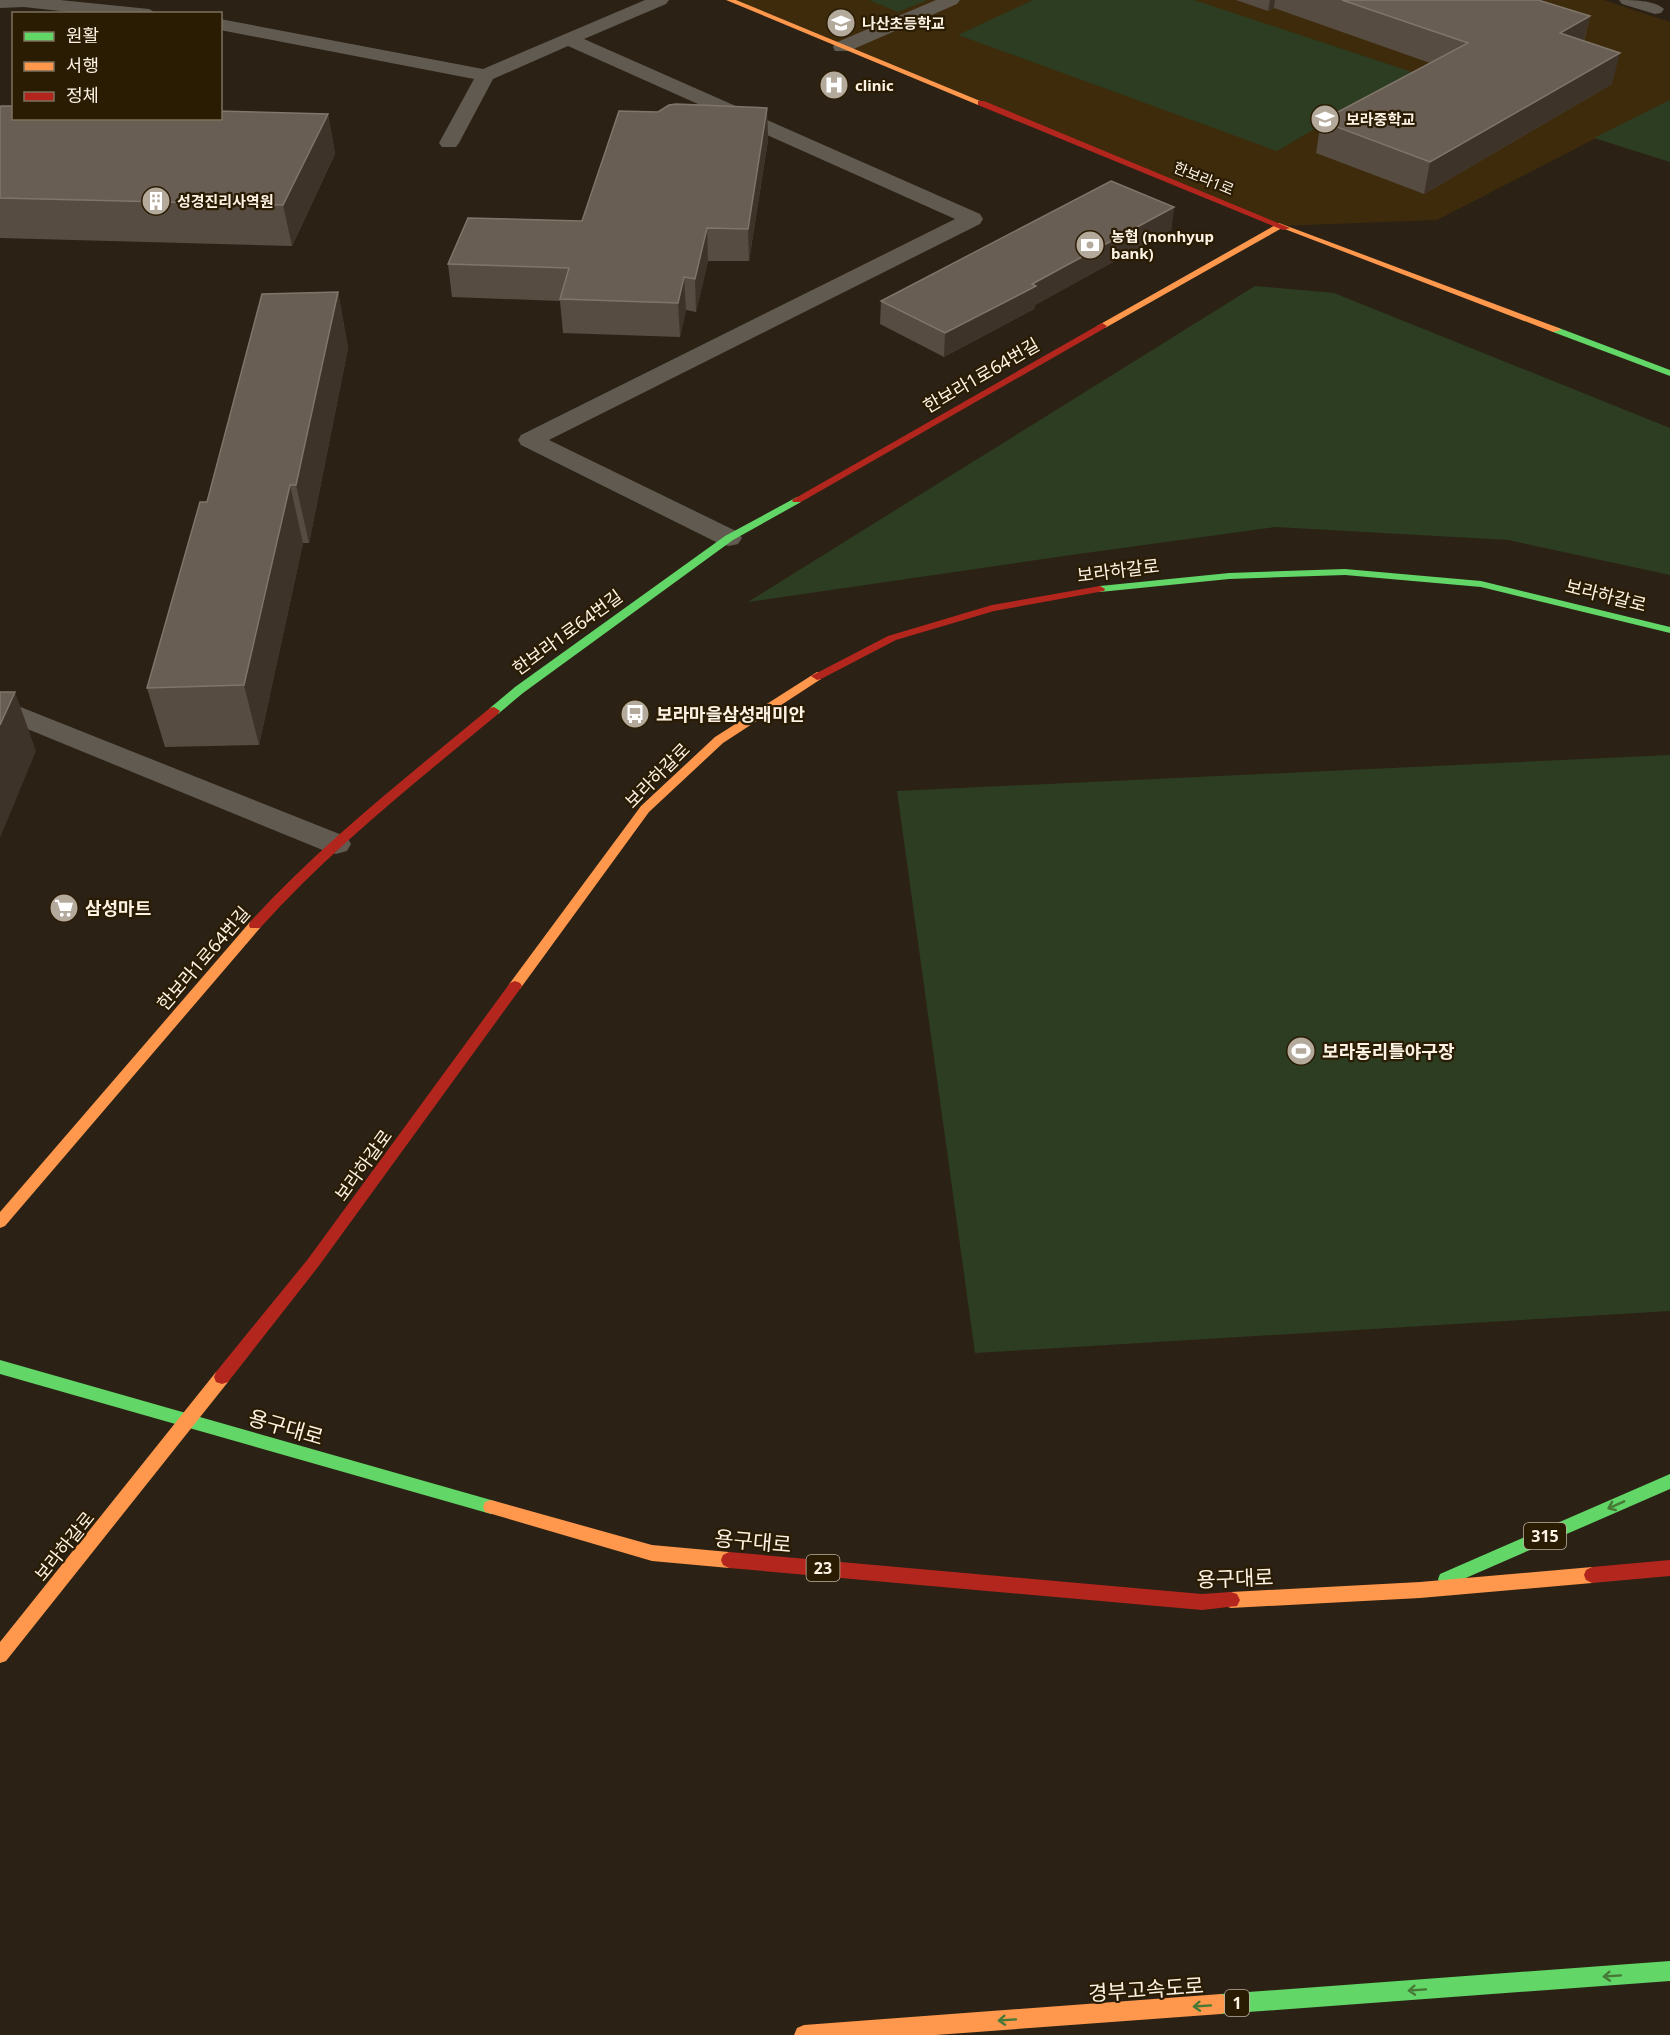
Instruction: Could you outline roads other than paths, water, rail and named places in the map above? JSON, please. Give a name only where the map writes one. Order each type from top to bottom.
[{"type":"main road","name":"한보라1로","points":[[730,0],[1279,226],[1670,374]]},
{"type":"main road","name":"한보라1로64번길","points":[[0,1222],[272,906],[336,844],[519,690],[729,538],[1279,226]]},
{"type":"main road","name":"보라하갈로","points":[[0,1655],[313,1263],[645,809],[719,740],[809,680],[892,638],[992,608],[1110,587],[1229,576],[1345,572],[1481,584],[1670,630]]},
{"type":"main road","name":"용구대로","points":[[0,1367],[652,1552],[1202,1602],[1420,1590],[1670,1568]]},
{"type":"main road","name":"315","points":[[1420,1590],[1670,1481]]},
{"type":"main road","name":"경부고속도로","points":[[804,2035],[1670,1971]]},
{"type":"street","points":[[222,24],[484,75],[660,0]]},
{"type":"street","points":[[842,46],[951,0]]},
{"type":"street","points":[[1628,0],[1655,9]]},
{"type":"street","points":[[0,3],[24,2],[128,12]]},
{"type":"street","points":[[568,39],[972,219],[530,440],[729,538]]},
{"type":"street","points":[[449,143],[484,75]]},
{"type":"street","points":[[13,713],[336,844]]},
{"type":"place","name":"나산초등학교","points":[[841,23]]},
{"type":"place","name":"clinic","points":[[834,85]]},
{"type":"place","name":"보라중학교","points":[[1325,119]]},
{"type":"place","name":"성경진리사역원","points":[[156,201]]},
{"type":"place","name":"농협 (nonhyup bank)","points":[[1090,245]]},
{"type":"place","name":"보라마을삼성래미안","points":[[635,714]]},
{"type":"place","name":"삼성마트","points":[[64,908]]},
{"type":"place","name":"보라동리틀야구장","points":[[1301,1051]]}]
